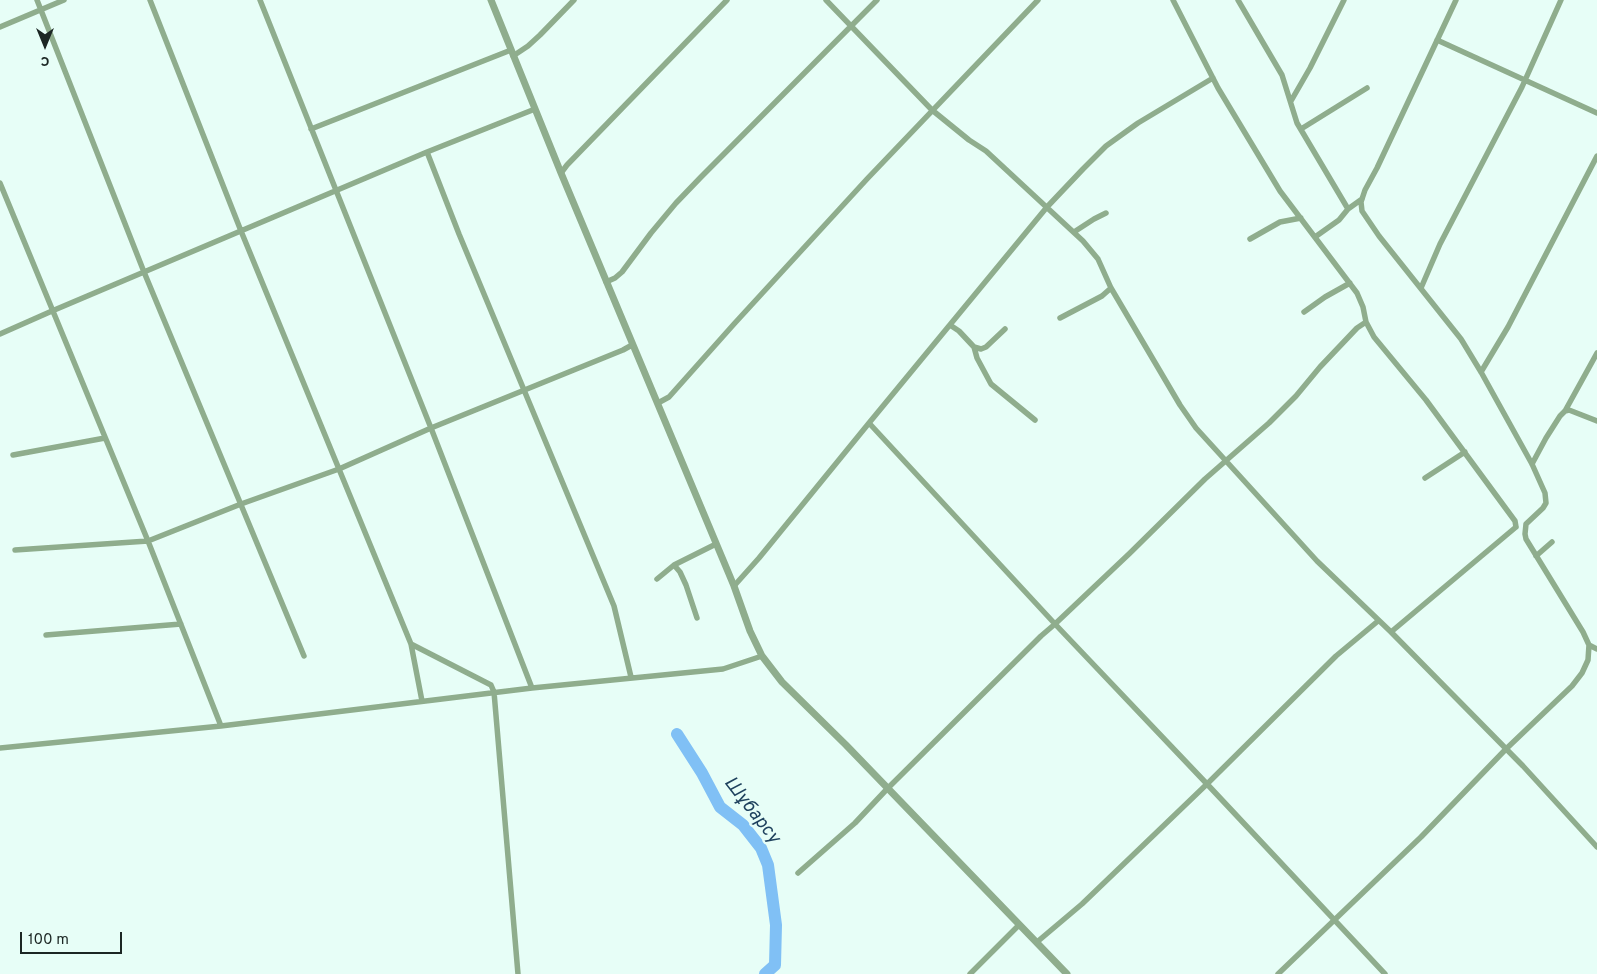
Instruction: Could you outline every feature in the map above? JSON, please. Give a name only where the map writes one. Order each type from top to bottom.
[{"type":"street","points":[[37,0],[144,272],[304,656]]},
{"type":"street","points":[[0,27],[64,0]]},
{"type":"street","points":[[150,0],[241,231],[411,644],[422,701]]},
{"type":"street","points":[[260,0],[431,428],[532,688]]},
{"type":"street","points":[[491,0],[632,346],[658,403],[734,586],[750,631],[762,656],[782,682],[846,745],[1067,974]]},
{"type":"street","points":[[310,129],[528,46],[574,0]]},
{"type":"street","points":[[561,173],[566,165],[728,0]]},
{"type":"street","points":[[826,0],[932,110],[968,140],[986,151],[1083,241],[1098,259],[1111,288],[1180,405],[1196,428],[1317,561],[1391,632],[1506,749],[1597,847]]},
{"type":"street","points":[[606,282],[622,272],[676,202],[877,0]]},
{"type":"street","points":[[658,403],[670,397],[802,250],[932,110],[1038,0]]},
{"type":"street","points":[[1173,0],[1213,78],[1280,191],[1357,293],[1363,307],[1366,322],[1374,337],[1426,400],[1465,452],[1515,521],[1516,527]]},
{"type":"street","points":[[1238,0],[1282,75],[1297,123],[1348,209]]},
{"type":"street","points":[[1291,101],[1344,0]]},
{"type":"street","points":[[1278,974],[1421,837],[1506,749],[1572,686],[1582,673],[1588,660],[1589,645],[1583,632],[1526,539],[1526,524],[1544,508],[1546,503],[1545,492],[1532,464],[1461,339],[1362,211],[1362,199],[1365,190],[1456,0]]},
{"type":"street","points":[[1421,288],[1440,244],[1525,80],[1562,0]]},
{"type":"street","points":[[1437,40],[1597,113]]},
{"type":"street","points":[[734,586],[760,558],[1047,207],[1106,146],[1138,123],[1213,78]]},
{"type":"street","points":[[1301,129],[1367,88]]},
{"type":"street","points":[[0,334],[336,190],[535,108]]},
{"type":"street","points":[[427,152],[459,234],[614,606],[631,677]]},
{"type":"street","points":[[1481,372],[1508,327],[1597,156]]},
{"type":"street","points":[[0,183],[148,541],[221,726]]},
{"type":"street","points":[[1315,237],[1339,220],[1348,209],[1362,199]]},
{"type":"street","points":[[1074,232],[1106,213]]},
{"type":"street","points":[[1250,239],[1280,222],[1301,218]]},
{"type":"street","points":[[1304,312],[1350,283]]},
{"type":"street","points":[[1060,318],[1102,296],[1111,288]]},
{"type":"street","points":[[798,873],[855,822],[1042,636],[1206,479],[1270,423],[1357,328],[1366,322]]},
{"type":"street","points":[[950,325],[959,331],[974,347],[977,358],[991,384],[1035,420]]},
{"type":"street","points":[[974,347],[981,349],[986,347],[1005,329]]},
{"type":"street","points":[[15,550],[148,541],[241,504],[339,469],[431,428],[632,346]]},
{"type":"street","points":[[1532,464],[1546,438],[1565,411],[1597,353]]},
{"type":"street","points":[[1565,411],[1569,410],[1597,421]]},
{"type":"street","points":[[869,423],[1055,624],[1385,974]]},
{"type":"street","points":[[13,455],[105,438]]},
{"type":"street","points":[[1425,478],[1465,452]]},
{"type":"street","points":[[1516,527],[1525,530]]},
{"type":"street","points":[[1391,632],[1516,527]]},
{"type":"street","points":[[1536,556],[1552,542]]},
{"type":"street","points":[[657,579],[674,565],[716,544]]},
{"type":"street","points":[[674,565],[686,584],[697,618]]},
{"type":"street","points":[[1036,942],[1082,904],[1336,656],[1378,621]]},
{"type":"street","points":[[46,635],[180,624]]},
{"type":"street","points":[[411,644],[491,685],[494,692],[518,974]]},
{"type":"street","points":[[1589,645],[1597,649]]},
{"type":"street","points":[[0,748],[221,726],[494,692],[723,669],[762,656]]},
{"type":"street","points":[[970,974],[1019,924]]},
{"type":"waterway","name":"Шұбарсу","points":[[677,734],[702,773],[720,807],[743,825],[761,848],[768,865],[776,925],[775,965],[765,974]]}]
